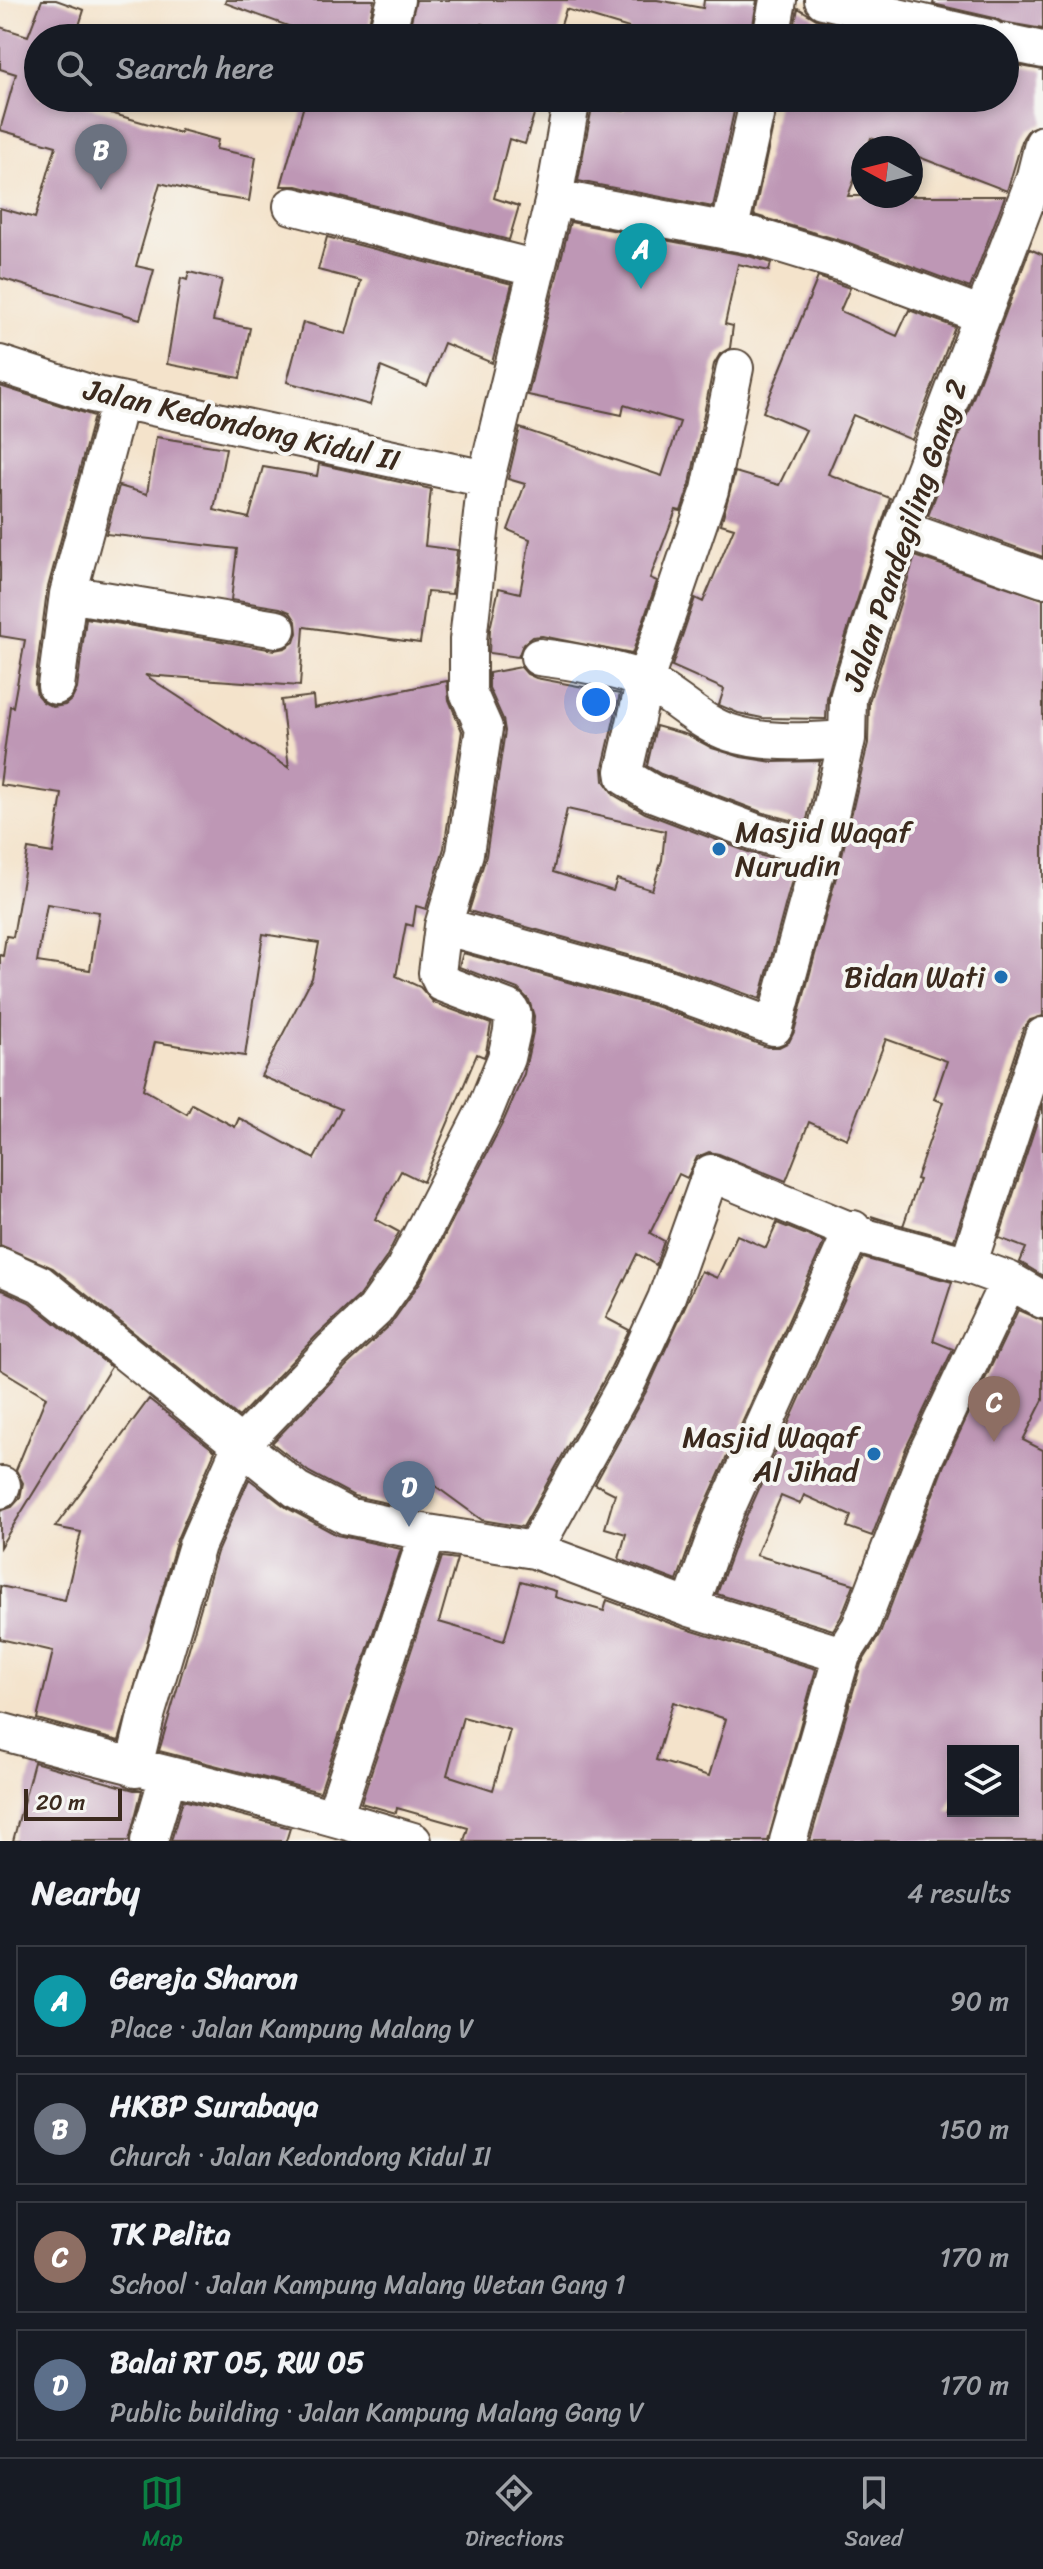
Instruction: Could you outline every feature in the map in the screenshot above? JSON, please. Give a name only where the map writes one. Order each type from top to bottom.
[{"type":"street","points":[[390,24],[396,0]]},
{"type":"street","points":[[774,24],[778,0]]},
{"type":"street","points":[[823,0],[928,24]]},
{"type":"street","points":[[1019,45],[1043,50]]},
{"type":"street","points":[[149,1841],[152,1772],[137,1754],[197,1545],[241,1445],[389,1293],[421,1238],[485,1110],[506,1058],[512,1031],[513,1015],[510,1009],[442,983],[437,973],[443,926],[465,853],[484,728],[468,692],[468,640],[486,479],[554,198],[569,112]]},
{"type":"street","points":[[729,232],[756,112]]},
{"type":"street","name":"Jalan Pandegiling Gang 2","points":[[443,926],[664,987],[774,1027],[822,850],[847,739],[848,699],[852,685],[901,529],[1034,180],[1043,144]]},
{"type":"street","points":[[554,198],[754,236],[843,263],[982,315]]},
{"type":"street","points":[[292,206],[537,269]]},
{"type":"street","name":"Jalan Kedondong Kidul II","points":[[0,364],[92,394],[486,479]]},
{"type":"street","points":[[735,368],[710,490],[645,680],[624,771],[628,781],[652,793],[758,833],[822,850]]},
{"type":"street","points":[[56,686],[68,594],[120,400]]},
{"type":"street","points":[[901,529],[1043,579]]},
{"type":"street","points":[[68,594],[277,629]]},
{"type":"street","points":[[539,657],[645,680],[704,721],[735,734],[764,741],[847,739]]},
{"type":"street","points":[[968,1265],[1043,1036]]},
{"type":"street","points":[[534,1550],[629,1379],[660,1313],[711,1173],[897,1248],[968,1265],[1009,1280],[1043,1300]]},
{"type":"street","points":[[690,1608],[720,1523],[853,1229]]},
{"type":"street","points":[[0,1266],[40,1284],[297,1490],[347,1516],[534,1550],[690,1608],[842,1655]]},
{"type":"street","points":[[788,1841],[842,1655],[860,1627],[925,1457],[1009,1280]]},
{"type":"street","points":[[334,1817],[428,1533]]},
{"type":"street","points":[[0,1731],[334,1817],[413,1841]]},
{"type":"building","points":[[42,0],[56,0],[84,10],[80,24],[33,24]]},
{"type":"building","points":[[226,0],[374,0],[369,24],[283,24],[225,3]]},
{"type":"building","points":[[416,0],[657,0],[703,8],[704,0],[757,0],[753,24],[616,24],[566,9],[561,24],[410,24]]},
{"type":"building","points":[[934,0],[1043,0],[1043,29],[1002,22],[933,4]]},
{"type":"building","points":[[798,8],[818,20],[834,24],[795,24]]},
{"type":"building","points":[[0,27],[24,35],[24,112],[107,112],[180,133],[181,130],[218,140],[216,149],[256,157],[249,201],[160,183],[136,266],[154,270],[140,319],[0,278],[0,208],[35,218],[56,146],[0,130],[16,74],[0,69]]},
{"type":"building","points":[[1019,66],[1043,70],[1042,124],[1029,129],[1023,138],[1007,191],[923,159],[923,136],[851,136],[851,188],[848,196],[851,196],[851,208],[923,208],[923,196],[1005,196],[970,288],[849,243],[754,215],[776,112],[1019,112]]},
{"type":"building","points":[[302,112],[535,112],[525,144],[509,139],[494,198],[519,206],[509,240],[297,186],[281,186]]},
{"type":"building","points":[[591,112],[734,112],[713,207],[578,181]]},
{"type":"building","points":[[570,222],[749,256],[771,263],[769,271],[738,264],[725,324],[733,326],[730,348],[720,354],[714,364],[690,484],[681,511],[676,510],[650,578],[657,581],[632,654],[542,636],[532,637],[523,644],[518,657],[489,653],[490,629],[499,588],[520,593],[530,539],[508,530],[525,484],[508,479],[520,428],[662,476],[680,422],[624,405],[622,415],[528,395]]},
{"type":"building","points":[[327,237],[512,284],[492,363],[444,343],[427,386],[381,367],[370,405],[287,382],[303,322],[346,334],[361,281],[318,270]]},
{"type":"building","points":[[1030,249],[1043,255],[1043,557],[928,516]]},
{"type":"building","points":[[189,272],[222,280],[213,321],[250,328],[240,378],[167,364],[181,278],[187,280]]},
{"type":"building","points":[[818,277],[850,288],[840,311],[897,336],[909,310],[955,327],[912,440],[853,415],[828,474],[890,498],[832,679],[826,719],[762,718],[719,705],[724,689],[672,666],[695,598],[703,602],[734,528],[721,524],[735,472],[779,485],[806,430],[763,412]]},
{"type":"building","points":[[0,386],[94,416],[47,591],[35,684],[37,695],[53,707],[65,705],[77,689],[86,618],[274,650],[294,642],[296,621],[290,612],[231,600],[237,549],[106,534],[119,486],[147,494],[156,437],[226,448],[214,510],[249,518],[263,467],[317,476],[319,464],[431,489],[425,546],[457,550],[452,594],[427,592],[420,643],[304,627],[300,686],[145,675],[289,768],[281,700],[313,696],[314,708],[447,681],[449,700],[462,731],[444,848],[426,909],[416,906],[413,926],[406,924],[396,976],[420,987],[434,1003],[491,1024],[486,1052],[484,1057],[477,1054],[423,1182],[401,1171],[375,1219],[399,1232],[386,1258],[359,1296],[239,1417],[53,1268],[0,1245],[0,955],[3,956],[6,936],[13,937],[28,849],[53,853],[62,794],[0,785],[10,706],[13,707],[25,640],[0,636]],"holes":[[[47,904],[99,912],[90,970],[37,962]],[[263,934],[319,943],[312,978],[261,1076],[341,1109],[314,1159],[239,1118],[235,1127],[192,1104],[187,1114],[143,1089],[155,1042],[245,1056]]]},
{"type":"building","points":[[915,556],[1043,599],[1043,1016],[1030,1020],[1023,1029],[954,1240],[903,1226],[943,1102],[934,1099],[947,1061],[886,1039],[847,1139],[809,1122],[786,1181],[709,1152],[697,1157],[687,1178],[679,1174],[650,1233],[664,1241],[656,1265],[637,1254],[606,1318],[629,1330],[523,1527],[482,1520],[423,1477],[420,1510],[354,1496],[309,1472],[272,1443],[390,1325],[421,1281],[504,1120],[524,1074],[533,1032],[534,1016],[529,1000],[518,989],[459,967],[463,953],[658,1007],[767,1047],[779,1047],[789,1042],[842,855],[868,743],[869,702]]},
{"type":"building","points":[[521,667],[536,678],[620,694],[603,767],[604,781],[614,795],[645,813],[751,853],[796,865],[760,999],[670,967],[469,911],[486,856],[505,731],[489,688],[489,673]],"holes":[[[567,809],[665,831],[662,860],[652,890],[617,879],[613,891],[553,872]]]},
{"type":"building","points":[[656,726],[688,735],[712,748],[741,757],[773,762],[820,761],[806,824],[764,813],[647,766]]},
{"type":"building","points":[[1043,1103],[1043,1276],[1020,1262],[1026,1248],[999,1238]]},
{"type":"building","points":[[777,1223],[824,1242],[701,1514],[677,1581],[619,1559],[626,1534],[605,1528],[615,1494],[595,1484],[648,1388],[701,1271],[717,1278],[737,1235],[766,1248]]},
{"type":"building","points":[[863,1258],[952,1282],[933,1341],[953,1349],[906,1448],[872,1536],[847,1527],[851,1516],[804,1495],[800,1504],[781,1496],[756,1555],[854,1584],[833,1630],[717,1594],[740,1531]]},
{"type":"building","points":[[0,1289],[29,1302],[111,1367],[0,1547],[0,1511],[12,1507],[20,1498],[23,1483],[16,1470],[46,1397],[0,1369]]},
{"type":"building","points":[[1018,1310],[1043,1321],[1043,1400],[1023,1440],[1043,1450],[1043,1841],[810,1841],[861,1664],[880,1634],[944,1465]]},
{"type":"building","points":[[149,1399],[215,1451],[177,1539],[119,1741],[37,1719],[53,1651],[0,1639],[0,1586],[65,1600],[81,1532],[55,1527]]},
{"type":"building","points":[[249,1479],[287,1508],[337,1535],[401,1549],[320,1792],[159,1751],[217,1552]]},
{"type":"building","points":[[442,1557],[457,1559],[439,1622],[504,1641],[521,1581],[556,1591],[555,1597],[604,1611],[607,1600],[683,1628],[816,1669],[768,1841],[464,1841],[468,1828],[397,1808],[396,1813],[361,1803]],"holes":[[[673,1702],[726,1719],[709,1776],[656,1760]],[[463,1717],[510,1730],[493,1790],[447,1775]]]},
{"type":"building","points":[[34,1762],[142,1790],[129,1841],[13,1841]]},
{"type":"building","points":[[183,1800],[290,1828],[286,1841],[171,1841]]},
{"type":"place","name":"HKBP Surabaya","points":[[101,190]]},
{"type":"place","name":"Gereja Sharon","points":[[641,289]]},
{"type":"place","name":"Masjid Waqaf Nurudin","points":[[719,849]]},
{"type":"place","name":"Bidan Wati","points":[[1001,977]]},
{"type":"place","name":"TK Pelita","points":[[994,1442]]},
{"type":"place","name":"Masjid Waqaf Al Jihad","points":[[874,1454]]},
{"type":"place","name":"Balai RT 05, RW 05","points":[[409,1527]]}]
